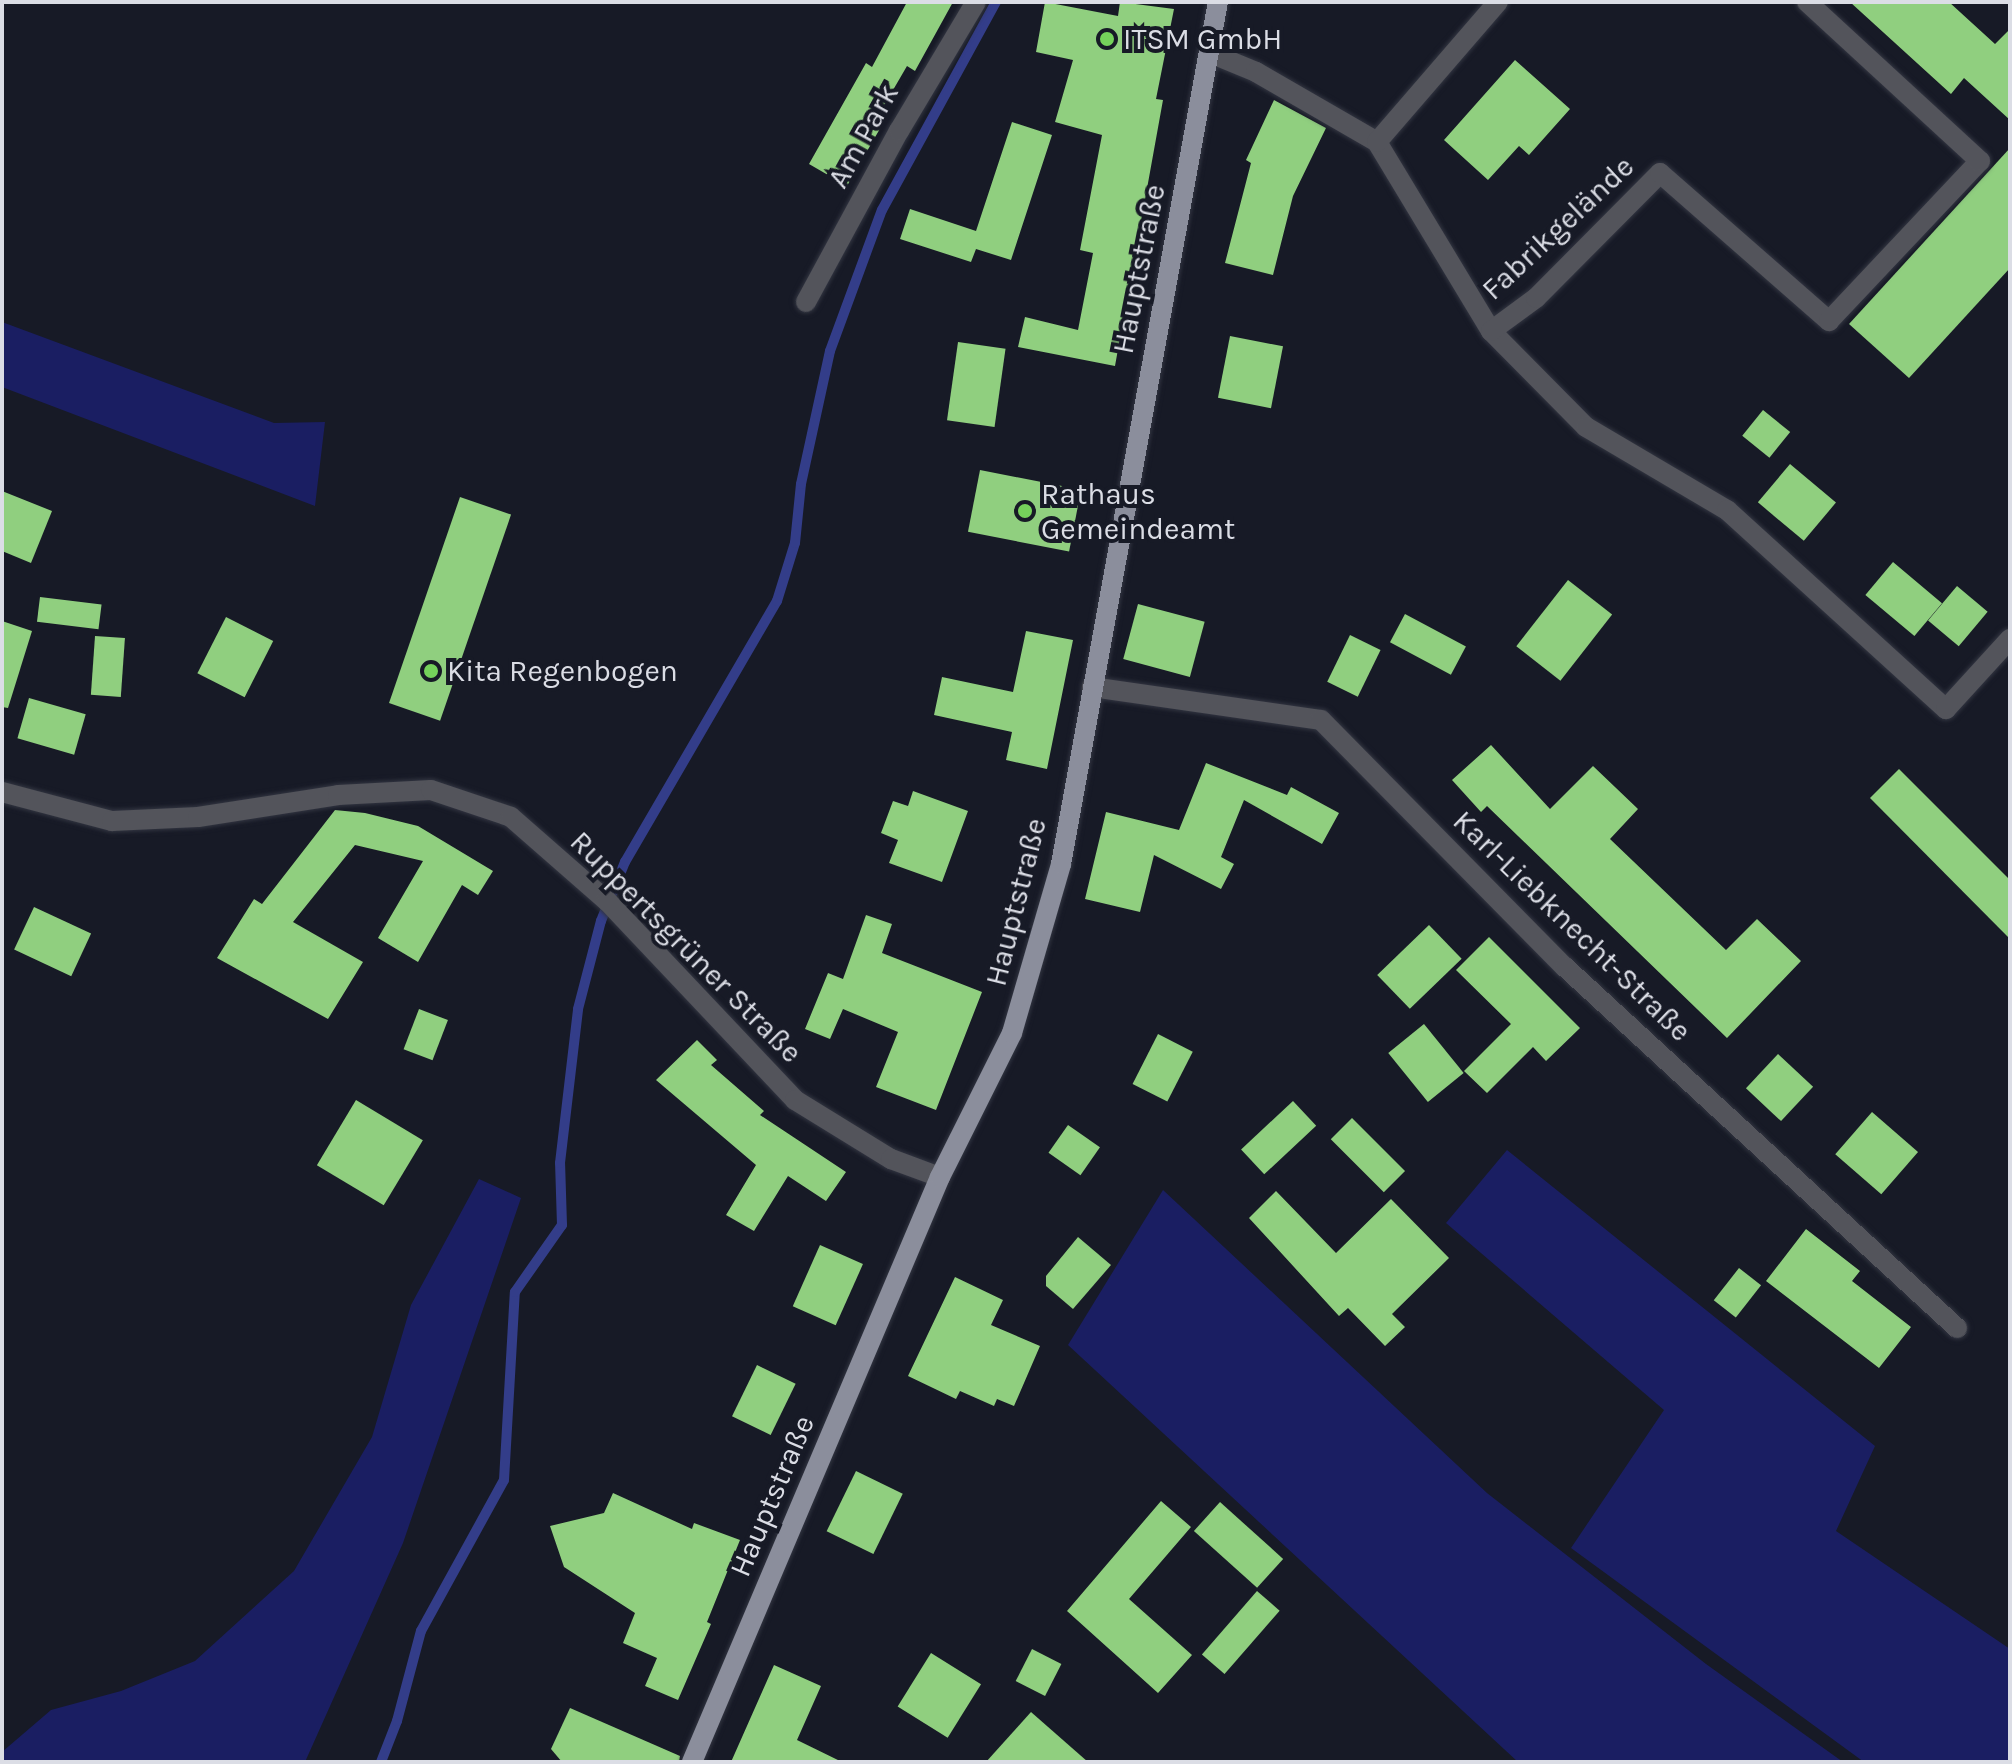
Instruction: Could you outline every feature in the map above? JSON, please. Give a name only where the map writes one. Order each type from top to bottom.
[{"type":"main road","name":"Hauptstraße","points":[[692,1762],[940,1177],[1012,1033],[1061,864],[1218,2]]},
{"type":"street","name":"Am Park","points":[[806,302],[899,131],[976,2]]},
{"type":"street","points":[[1377,142],[1498,2]]},
{"type":"street","name":"Fabrikgelände","points":[[1491,331],[1536,298],[1660,173],[1829,321],[1980,161],[1807,2]]},
{"type":"street","name":"Fabrikgelände","points":[[1210,53],[1256,72],[1377,142],[1491,331],[1586,427],[1727,510],[1946,709],[2010,639]]},
{"type":"street","name":"Karl-Liebknecht-Straße","points":[[1092,687],[1321,720],[1565,967],[1957,1328]]},
{"type":"street","name":"Ruppertsgrüner Straße","points":[[2,792],[112,821],[198,817],[338,795],[431,790],[511,817],[607,901],[795,1100],[891,1159],[940,1177]]},
{"type":"shaded area","points":[[2,322],[274,423],[325,422],[315,506],[2,387]]},
{"type":"shaded area","points":[[1507,1150],[1875,1446],[1836,1531],[2010,1649],[2010,1762],[1864,1762],[1571,1548],[1664,1410],[1446,1223]]},
{"type":"shaded area","points":[[479,1179],[521,1198],[403,1543],[305,1762],[2,1762],[2,1752],[51,1710],[121,1691],[195,1661],[294,1571],[372,1437],[411,1305]]},
{"type":"shaded area","points":[[1163,1190],[1487,1493],[1706,1664],[1843,1762],[1518,1762],[1068,1345]]},
{"type":"building","points":[[907,2],[953,2],[915,71],[907,66],[882,109],[889,113],[847,186],[809,164],[866,63],[872,67]]},
{"type":"building","points":[[1045,2],[1118,16],[1120,2],[1174,9],[1156,99],[1163,100],[1115,366],[1018,347],[1025,317],[1078,330],[1093,253],[1080,250],[1102,135],[1055,122],[1073,60],[1036,52]]},
{"type":"building","points":[[1850,2],[1949,2],[1995,44],[2010,29],[2010,120],[1964,78],[1951,94]]},
{"type":"building","points":[[1515,60],[1570,109],[1529,155],[1519,146],[1488,180],[1444,140]]},
{"type":"building","points":[[1274,100],[1326,128],[1293,196],[1273,275],[1225,263],[1251,163],[1246,160]]},
{"type":"building","points":[[1012,122],[1052,135],[1011,260],[976,249],[971,262],[900,239],[910,209],[976,231]]},
{"type":"building","points":[[2010,148],[2010,268],[1909,378],[1849,324]]},
{"type":"building","points":[[1230,336],[1283,346],[1271,408],[1218,398]]},
{"type":"building","points":[[958,342],[1006,349],[995,427],[947,420]]},
{"type":"building","points":[[1763,410],[1790,432],[1769,458],[1742,436]]},
{"type":"building","points":[[1790,464],[1836,503],[1804,541],[1758,502]]},
{"type":"building","name":"Rathaus Gemeindeamt","points":[[980,470],[1081,490],[1069,551],[968,532]]},
{"type":"building","points":[[2,491],[52,511],[31,563],[2,551]]},
{"type":"building","points":[[460,497],[511,515],[440,721],[389,703]]},
{"type":"building","points":[[1893,562],[1942,603],[1914,636],[1865,595]]},
{"type":"building","points":[[1568,580],[1612,614],[1560,681],[1516,646]]},
{"type":"building","points":[[1957,586],[1988,612],[1959,646],[1928,620]]},
{"type":"building","points":[[40,597],[102,605],[98,629],[37,622]]},
{"type":"building","points":[[1138,604],[1205,622],[1190,677],[1123,659]]},
{"type":"building","points":[[1405,614],[1466,646],[1451,675],[1390,642]]},
{"type":"building","points":[[226,617],[273,641],[245,697],[197,673]]},
{"type":"building","points":[[2,621],[32,631],[8,708],[2,707]]},
{"type":"building","points":[[1026,631],[1073,640],[1047,769],[1006,760],[1012,732],[934,715],[942,677],[1013,692]]},
{"type":"building","points":[[1350,635],[1381,650],[1358,697],[1327,682]]},
{"type":"building","points":[[95,636],[125,638],[121,697],[91,695]]},
{"type":"building","points":[[29,698],[86,714],[74,755],[17,738]]},
{"type":"building","points":[[1491,745],[1550,809],[1593,766],[1638,809],[1610,839],[1726,950],[1757,919],[1801,961],[1727,1038],[1487,806],[1481,812],[1452,780]]},
{"type":"building","points":[[1206,763],[1287,795],[1291,787],[1339,813],[1322,844],[1244,800],[1221,857],[1234,864],[1221,889],[1154,855],[1140,912],[1085,899],[1106,812],[1179,830]]},
{"type":"building","points":[[1899,769],[2010,880],[2010,939],[1870,798]]},
{"type":"building","points":[[913,791],[968,811],[942,882],[889,863],[898,840],[881,833],[893,801],[908,806]]},
{"type":"building","points":[[335,810],[365,813],[418,826],[493,871],[478,895],[462,885],[418,962],[378,938],[423,861],[355,845],[293,922],[363,962],[328,1019],[217,958],[254,899],[262,904]]},
{"type":"building","points":[[34,907],[91,934],[71,976],[14,950]]},
{"type":"building","points":[[866,915],[892,924],[882,953],[982,992],[936,1110],[876,1087],[898,1032],[843,1009],[830,1039],[805,1029],[828,973],[843,979]]},
{"type":"building","points":[[1429,925],[1462,959],[1410,1009],[1377,975]]},
{"type":"building","points":[[1489,937],[1580,1028],[1546,1061],[1533,1047],[1487,1093],[1464,1071],[1511,1024],[1456,970]]},
{"type":"building","points":[[419,1009],[448,1020],[433,1060],[404,1049]]},
{"type":"building","points":[[1424,1024],[1464,1073],[1428,1102],[1388,1053]]},
{"type":"building","points":[[1158,1034],[1193,1052],[1167,1102],[1133,1084]]},
{"type":"building","points":[[697,1040],[717,1060],[711,1065],[764,1111],[760,1115],[846,1172],[826,1201],[788,1176],[754,1231],[726,1215],[756,1165],[656,1080]]},
{"type":"building","points":[[1778,1054],[1813,1087],[1781,1121],[1746,1088]]},
{"type":"building","points":[[356,1100],[423,1140],[384,1205],[317,1165]]},
{"type":"building","points":[[1293,1101],[1316,1126],[1264,1174],[1241,1149]]},
{"type":"building","points":[[1872,1112],[1918,1152],[1881,1194],[1835,1154]]},
{"type":"building","points":[[1352,1118],[1405,1171],[1384,1192],[1331,1139]]},
{"type":"building","points":[[1068,1125],[1100,1147],[1080,1175],[1048,1153]]},
{"type":"building","points":[[1276,1191],[1336,1253],[1391,1199],[1449,1258],[1392,1314],[1405,1327],[1385,1346],[1348,1308],[1339,1316],[1249,1218]]},
{"type":"building","points":[[1806,1229],[1860,1271],[1852,1281],[1911,1327],[1879,1368],[1766,1281]]},
{"type":"building","points":[[1078,1237],[1111,1265],[1073,1309],[1046,1286],[1046,1276]]},
{"type":"building","points":[[820,1245],[863,1264],[836,1325],[793,1306]]},
{"type":"building","points":[[1739,1268],[1761,1285],[1736,1318],[1714,1300]]},
{"type":"building","points":[[955,1277],[1003,1300],[991,1325],[1040,1346],[1014,1406],[997,1399],[994,1406],[960,1391],[956,1399],[908,1376]]},
{"type":"building","points":[[757,1365],[796,1384],[771,1435],[732,1416]]},
{"type":"building","points":[[856,1471],[903,1494],[873,1554],[827,1531]]},
{"type":"building","points":[[613,1493],[692,1529],[694,1523],[740,1540],[707,1622],[711,1624],[678,1700],[645,1686],[657,1658],[623,1643],[635,1613],[564,1567],[550,1526],[604,1513]]},
{"type":"building","points":[[1161,1501],[1191,1527],[1129,1599],[1192,1655],[1158,1693],[1067,1611]]},
{"type":"building","points":[[1220,1502],[1283,1559],[1257,1588],[1194,1531]]},
{"type":"building","points":[[1257,1591],[1280,1611],[1225,1674],[1202,1654]]},
{"type":"building","points":[[1032,1649],[1061,1664],[1045,1696],[1016,1681]]},
{"type":"building","points":[[931,1653],[981,1684],[948,1738],[898,1706]]},
{"type":"building","points":[[774,1665],[821,1686],[797,1740],[842,1762],[731,1762]]},
{"type":"building","points":[[570,1708],[680,1756],[679,1762],[562,1762],[551,1749]]},
{"type":"building","points":[[1031,1712],[1088,1762],[986,1762]]},
{"type":"waterway","points":[[381,1762],[397,1721],[421,1631],[504,1480],[515,1292],[562,1225],[560,1163],[578,1009],[601,921],[625,862],[777,601],[795,543],[801,484],[830,351],[882,210],[996,2]]},
{"type":"place","name":"ITSM GmbH","points":[[1107,39]]},
{"type":"place","name":"Rathaus Gemeindeamt","points":[[1025,511]]},
{"type":"place","name":"Kita Regenbogen","points":[[431,671]]}]
